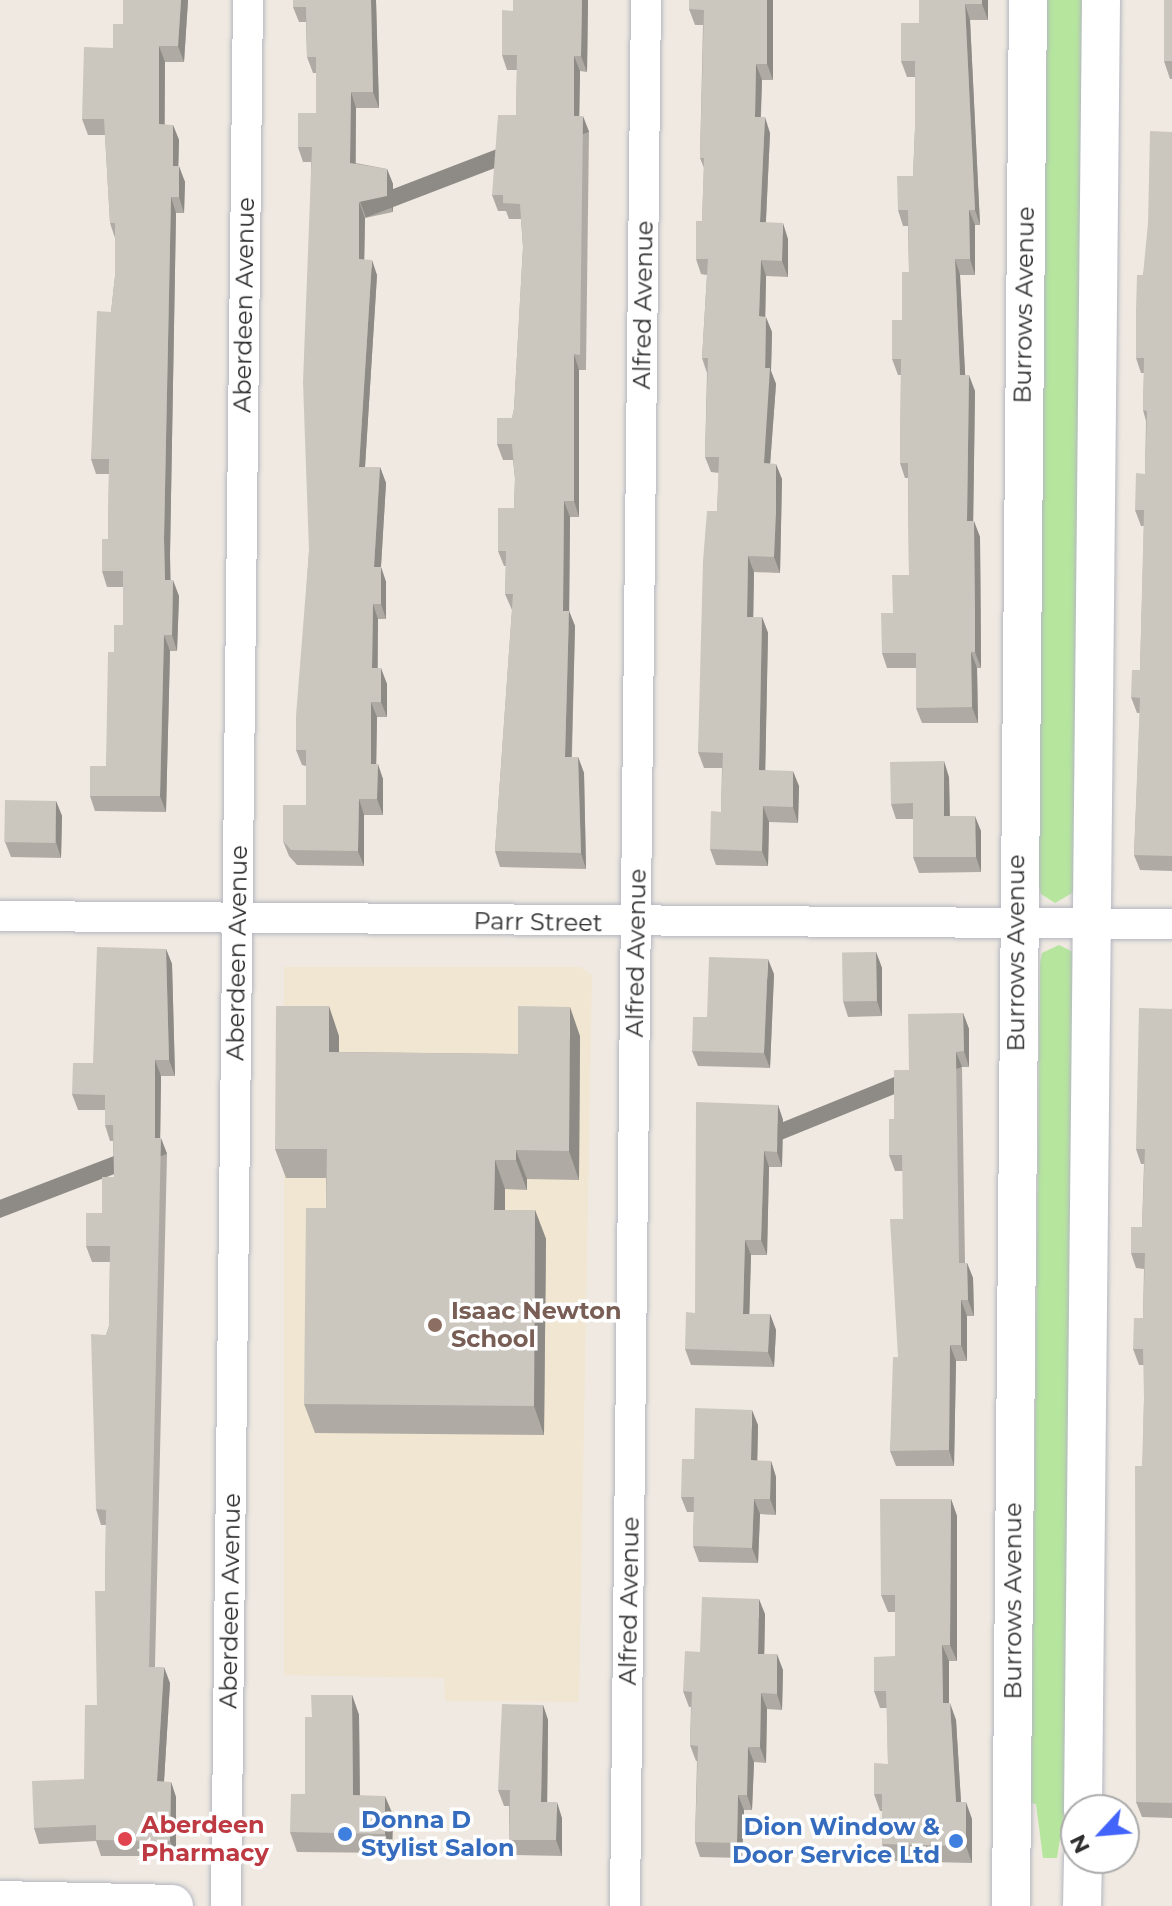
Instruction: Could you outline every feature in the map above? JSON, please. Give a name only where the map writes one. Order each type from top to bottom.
[{"type":"main road","points":[[0,1902],[172,1906]]},
{"type":"street","name":"Aberdeen Avenue","points":[[226,1906],[248,0]]},
{"type":"street","name":"Alfred Avenue","points":[[625,1906],[646,0]]},
{"type":"street","name":"Burrows Avenue","points":[[1011,1906],[1016,922],[1028,0]]},
{"type":"street","points":[[1083,1794],[1101,0]]},
{"type":"street","name":"Parr Street","points":[[0,916],[636,923],[832,918],[1172,924]]},
{"type":"street","points":[[1082,1906],[1083,1874]]},
{"type":"shaded area","name":"Isaac Newton School","points":[[284,967],[580,967],[592,975],[579,1702],[445,1701],[444,1678],[284,1675]]},
{"type":"green space","points":[[1047,0],[1084,0],[1074,892],[1055,903],[1041,894],[1038,884]]},
{"type":"green space","points":[[1059,945],[1075,953],[1066,1794],[1060,1794],[1057,1858],[1043,1858],[1036,1804],[1031,1803],[1042,953]]},
{"type":"building","points":[[123,0],[181,0],[178,46],[159,46],[159,124],[173,125],[173,166],[179,166],[179,197],[171,197],[164,539],[165,580],[173,580],[172,635],[164,635],[160,796],[90,796],[90,766],[106,766],[108,652],[114,652],[114,625],[123,625],[123,571],[102,571],[102,539],[108,539],[109,459],[91,459],[97,311],[111,312],[115,223],[110,223],[104,119],[82,119],[84,47],[113,48],[113,24],[123,24]]},
{"type":"building","points":[[293,0],[371,0],[373,92],[351,92],[350,163],[387,169],[387,196],[359,202],[359,259],[372,260],[359,467],[380,467],[374,567],[381,567],[381,604],[373,604],[372,668],[381,668],[381,702],[371,702],[371,764],[378,764],[377,799],[359,799],[358,851],[291,850],[283,841],[283,805],[306,805],[306,750],[296,750],[296,716],[309,551],[303,382],[312,147],[298,147],[298,113],[316,113],[316,57],[307,57],[306,7],[293,7]]},
{"type":"building","points":[[513,0],[582,0],[581,56],[574,56],[574,116],[583,116],[580,355],[574,354],[574,501],[564,501],[563,611],[569,611],[565,757],[578,757],[581,853],[495,851],[513,594],[505,594],[506,551],[498,551],[498,508],[514,508],[515,479],[512,444],[497,444],[497,418],[512,418],[514,409],[523,247],[520,204],[503,203],[503,195],[492,195],[498,115],[516,115],[517,55],[502,55],[502,10],[513,11]]},
{"type":"building","points":[[689,0],[767,0],[767,64],[756,64],[755,117],[765,117],[760,222],[783,223],[782,261],[761,260],[759,316],[766,317],[765,368],[770,368],[764,463],[776,464],[776,513],[774,557],[748,556],[747,617],[762,617],[759,770],[793,771],[793,807],[763,806],[762,851],[710,849],[711,811],[721,812],[723,753],[698,752],[703,561],[707,511],[717,511],[719,457],[705,457],[708,358],[702,358],[708,259],[696,259],[696,221],[702,221],[704,158],[700,158],[704,10],[689,9]]},
{"type":"building","points":[[919,0],[982,0],[982,4],[965,4],[975,210],[969,210],[970,259],[955,259],[960,375],[969,375],[967,521],[974,521],[975,612],[975,652],[971,652],[972,707],[916,708],[916,653],[882,653],[881,613],[893,613],[892,575],[909,575],[908,463],[900,463],[901,359],[892,359],[892,320],[902,320],[902,272],[909,272],[908,210],[898,210],[897,176],[913,176],[915,128],[915,61],[901,61],[901,23],[919,23]]},
{"type":"building","points":[[1164,0],[1172,0],[1172,61],[1164,61]]},
{"type":"building","points":[[1150,131],[1172,132],[1172,856],[1134,855],[1140,698],[1131,697],[1132,670],[1140,670],[1144,510],[1135,510],[1136,473],[1145,474],[1147,411],[1143,410],[1144,358],[1136,358],[1136,310],[1137,275],[1143,275],[1148,223]]},
{"type":"building","points":[[944,761],[944,816],[975,816],[976,857],[913,857],[913,803],[891,804],[890,762]]},
{"type":"building","points":[[5,800],[56,801],[55,843],[4,842]]},
{"type":"building","points":[[97,947],[166,949],[169,1060],[155,1060],[155,1138],[161,1138],[149,1667],[164,1667],[157,1781],[171,1782],[170,1841],[96,1840],[96,1825],[34,1828],[32,1781],[84,1779],[85,1705],[97,1705],[95,1591],[105,1591],[106,1510],[96,1509],[91,1334],[106,1335],[109,1326],[110,1246],[86,1246],[86,1213],[102,1213],[102,1177],[114,1177],[113,1125],[105,1125],[105,1095],[72,1094],[73,1063],[93,1063]]},
{"type":"building","points":[[876,952],[877,1001],[843,1002],[842,953]]},
{"type":"building","points":[[709,957],[768,959],[764,1053],[692,1051],[693,1017],[707,1017]]},
{"type":"building","points":[[276,1006],[329,1006],[329,1052],[518,1054],[518,1006],[570,1007],[569,1151],[516,1150],[516,1160],[495,1160],[494,1210],[535,1210],[534,1406],[304,1404],[306,1208],[326,1208],[327,1149],[275,1149]]},
{"type":"building","points":[[1139,1008],[1172,1009],[1172,1803],[1140,1802],[1140,1794],[1136,1794],[1135,1466],[1142,1466],[1144,1399],[1143,1349],[1133,1349],[1134,1318],[1143,1318],[1145,1253],[1131,1253],[1131,1227],[1142,1227],[1145,1149],[1136,1149]]},
{"type":"building","points":[[963,1013],[964,1051],[956,1052],[959,1263],[967,1263],[968,1300],[961,1300],[961,1345],[950,1345],[949,1450],[890,1451],[893,1357],[898,1357],[890,1219],[903,1219],[902,1155],[889,1155],[889,1119],[894,1119],[894,1070],[909,1070],[908,1014]]},
{"type":"building","points":[[696,1102],[778,1105],[777,1152],[764,1151],[761,1240],[745,1240],[743,1314],[770,1314],[768,1352],[685,1349],[686,1312],[695,1313]]},
{"type":"building","points":[[695,1408],[752,1410],[751,1460],[771,1461],[770,1499],[754,1499],[752,1548],[693,1546],[694,1497],[681,1497],[682,1459],[694,1459]]},
{"type":"building","points":[[880,1499],[951,1499],[950,1645],[942,1645],[943,1703],[950,1703],[956,1802],[966,1802],[966,1846],[882,1844],[882,1794],[874,1794],[874,1763],[888,1764],[886,1691],[874,1691],[874,1657],[895,1656],[895,1595],[881,1595]]},
{"type":"building","points":[[702,1597],[759,1599],[758,1654],[777,1654],[777,1694],[761,1693],[760,1747],[748,1747],[747,1795],[738,1795],[737,1843],[695,1842],[698,1746],[690,1745],[692,1692],[683,1691],[685,1651],[700,1652]]},
{"type":"building","points":[[311,1695],[352,1695],[353,1795],[385,1796],[385,1834],[290,1832],[291,1794],[305,1794],[305,1717],[312,1717]]},
{"type":"building","points":[[502,1704],[543,1705],[541,1802],[557,1802],[556,1840],[509,1840],[510,1790],[498,1790]]},
{"type":"place","name":"Isaac Newton School","points":[[435,1325]]},
{"type":"place","name":"Donna D Stylist Salon","points":[[345,1834]]},
{"type":"place","name":"Aberdeen Pharmacy","points":[[125,1839]]},
{"type":"place","name":"Dion Window & Door Service Ltd","points":[[956,1841]]}]
